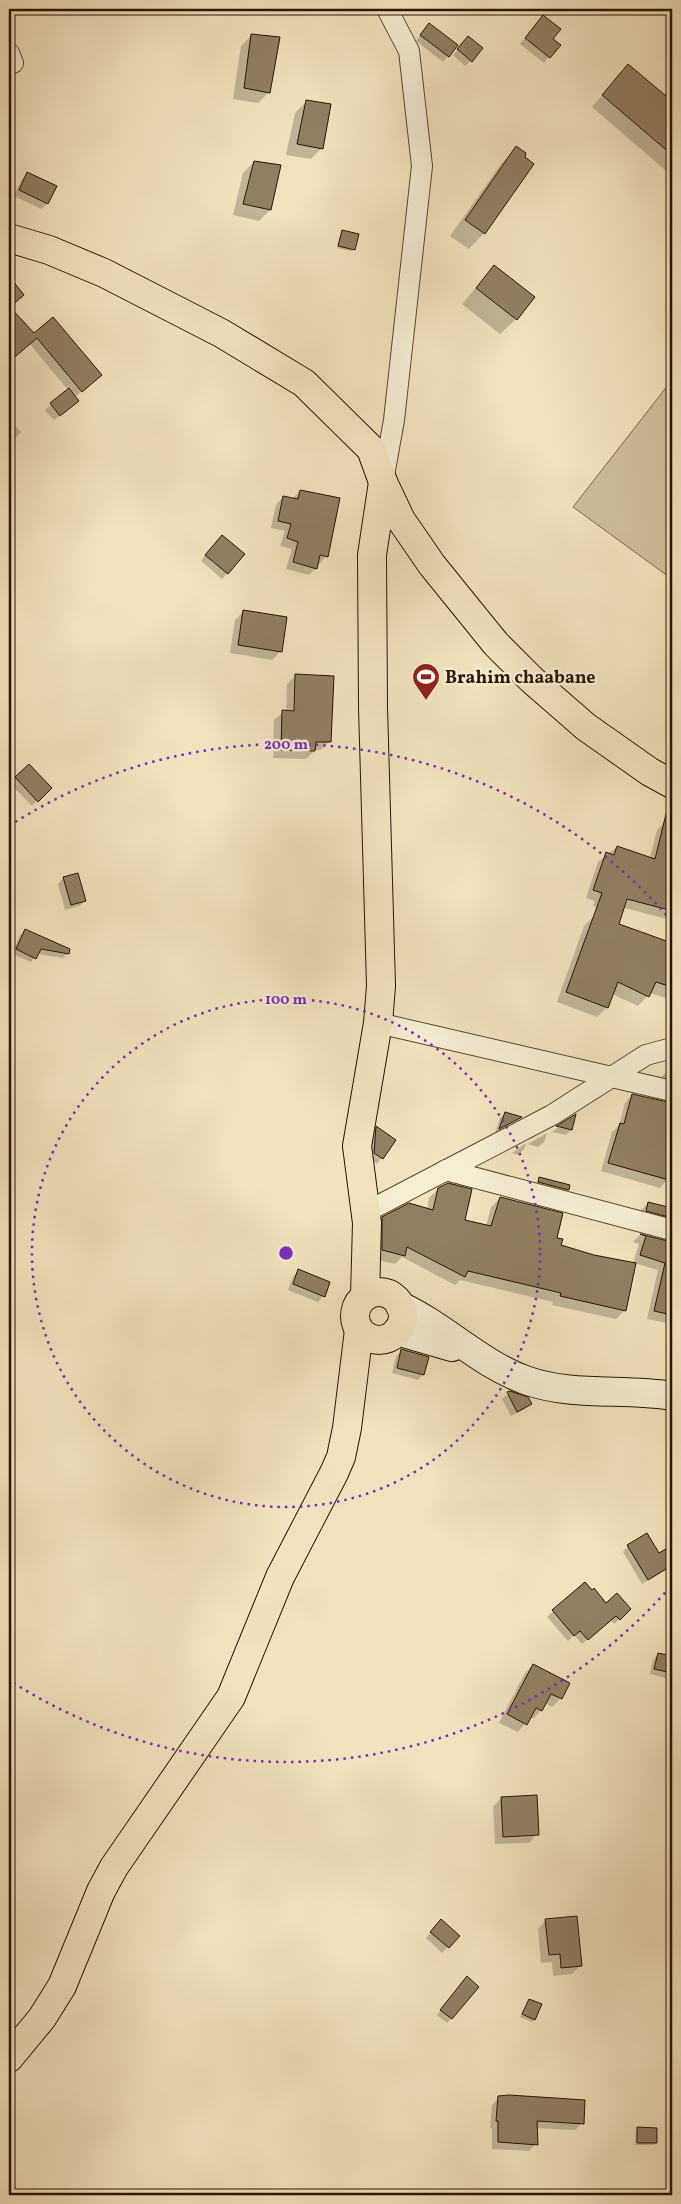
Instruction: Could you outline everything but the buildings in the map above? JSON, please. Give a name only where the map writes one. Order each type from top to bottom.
[{"type":"main road","points":[[9,238],[49,250],[104,272],[222,333],[304,383],[371,449],[383,482],[401,520],[432,565],[496,644],[532,680],[586,727],[650,772],[672,784]]},
{"type":"main road","points":[[365,1296],[367,1223],[357,1146],[378,1023],[381,986],[373,707],[372,555],[383,482]]},
{"type":"main road","points":[[351,1402],[396,1318],[367,1223]]},
{"type":"main road","points":[[9,2058],[42,2018],[62,1986],[101,1891],[114,1867],[231,1697],[280,1577],[338,1465],[351,1402],[359,1330],[355,1312],[358,1303],[365,1296],[381,1292],[396,1318]]},
{"type":"main road","points":[[359,1330],[366,1336],[374,1339],[384,1339],[396,1318]]},
{"type":"street","points":[[383,482],[394,420],[422,166],[409,51],[388,9]]},
{"type":"street","points":[[9,53],[13,64],[9,64]]},
{"type":"street","points":[[378,1023],[672,1092]]},
{"type":"street","points":[[367,1223],[446,1170],[552,1115],[613,1078],[646,1055],[672,1048]]},
{"type":"street","points":[[446,1170],[672,1230]]},
{"type":"street","points":[[396,1318],[473,1353],[510,1374],[541,1385],[573,1390],[672,1396]]},
{"type":"shaded area","points":[[672,380],[672,579],[573,507]]},
{"type":"place","name":"Brahim chaabane","points":[[426,701]]}]
